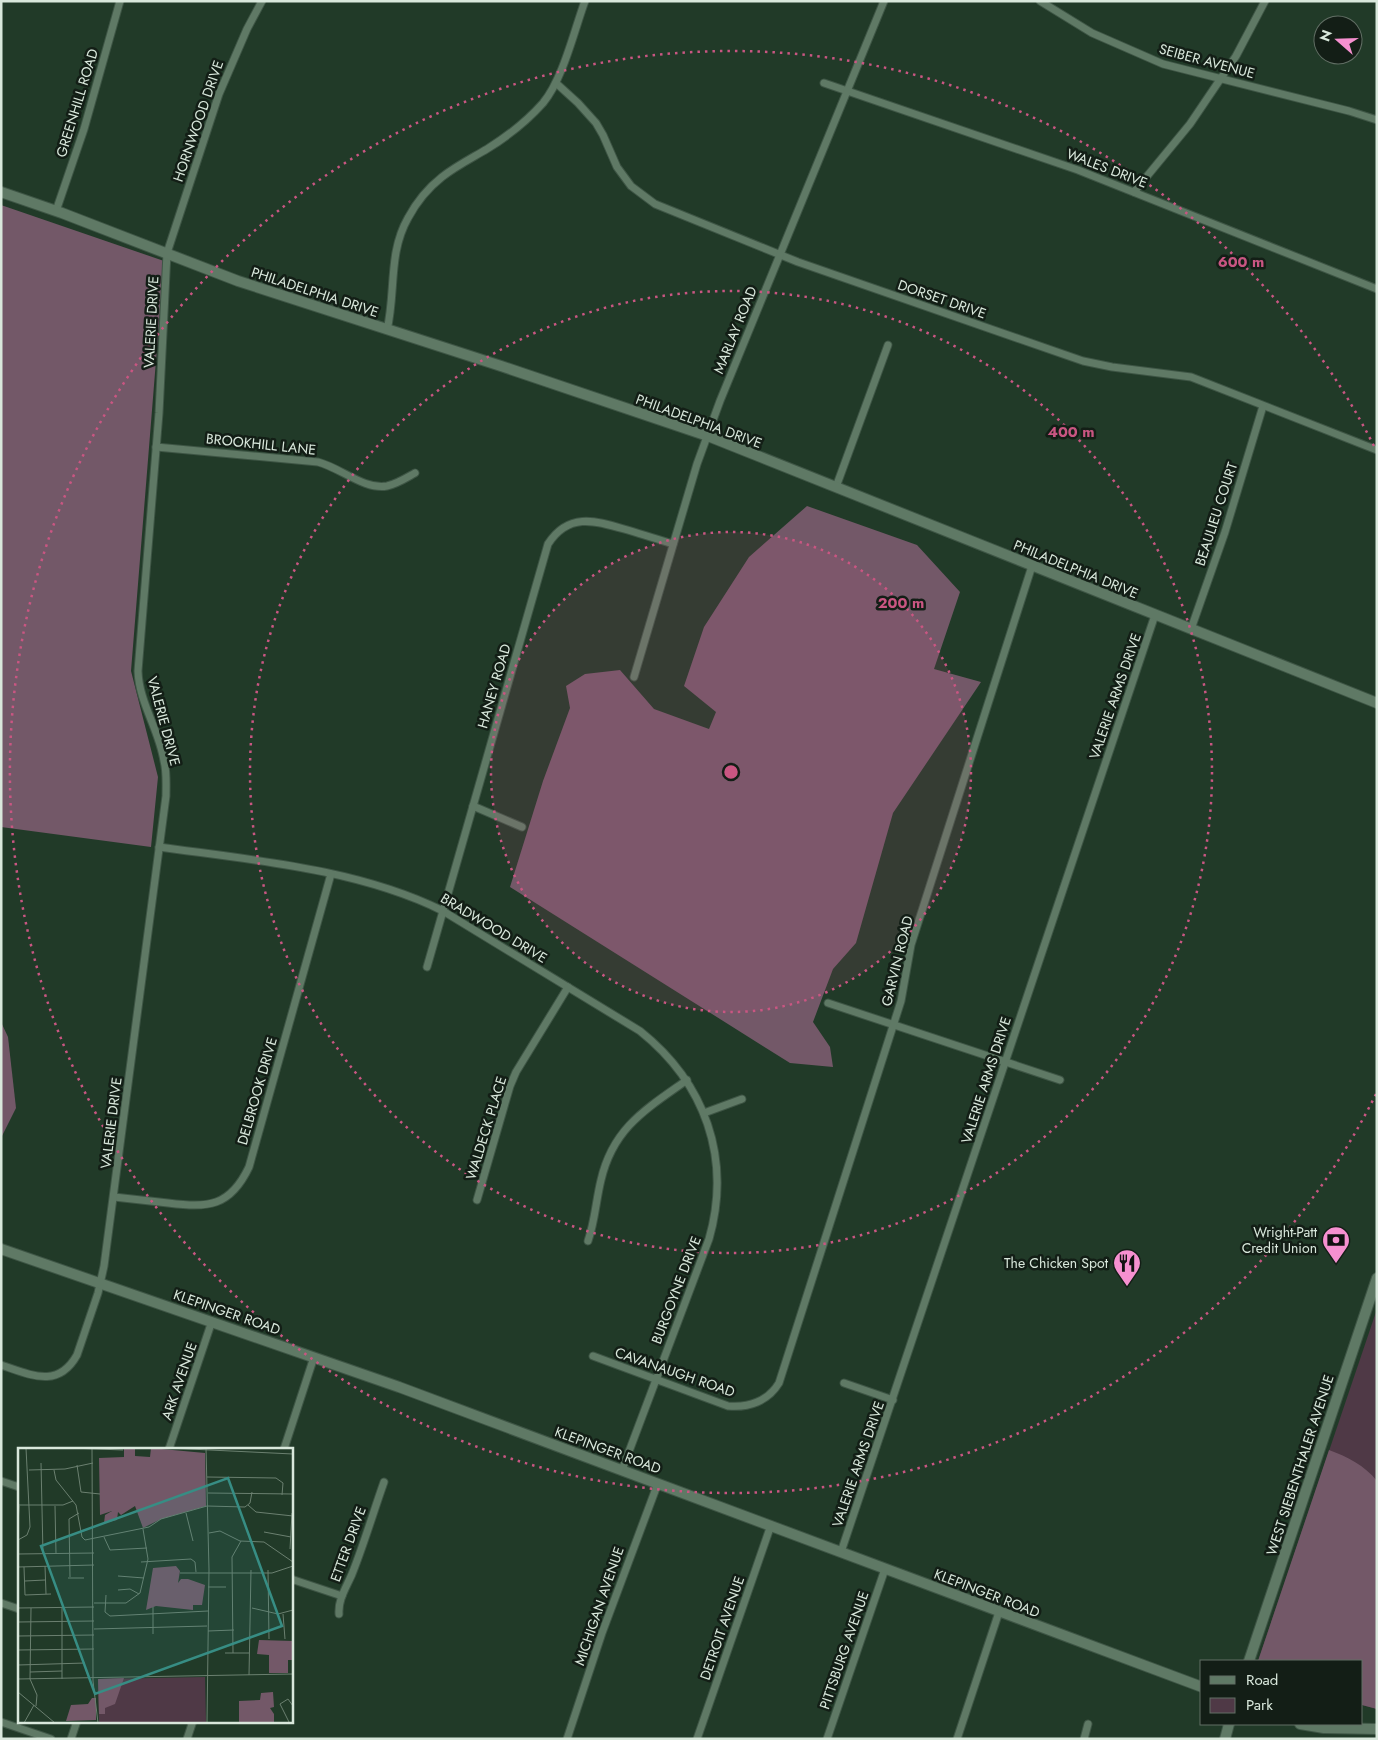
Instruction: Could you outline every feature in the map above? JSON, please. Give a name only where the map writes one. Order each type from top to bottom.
[{"type":"main road","name":"PHILADELPHIA DRIVE","points":[[1,192],[56,211],[238,281],[708,436],[1377,703]]},
{"type":"main road","name":"KLEPINGER ROAD","points":[[1,1249],[314,1357],[658,1483],[1200,1686]]},
{"type":"main road","name":"WEST SIEBENTHALER AVENUE","points":[[1250,1660],[1377,1278]]},
{"type":"main road","points":[[1224,1739],[1230,1725]]},
{"type":"main road","points":[[1306,1725],[1324,1728],[1377,1730]]},
{"type":"street","name":"GREENHILL ROAD","points":[[56,211],[84,129],[120,1]]},
{"type":"street","name":"HORNWOOD DRIVE","points":[[166,253],[219,94],[247,29],[262,1]]},
{"type":"street","points":[[387,330],[392,305],[394,263],[397,246],[402,230],[416,204],[442,176],[487,149],[520,126],[544,102],[556,83],[585,1]]},
{"type":"street","name":"MARLAY ROAD","points":[[634,678],[697,464],[720,401],[884,1]]},
{"type":"street","name":"SEIBER AVENUE","points":[[1040,1],[1092,33],[1163,64],[1349,111],[1377,120]]},
{"type":"street","points":[[1134,192],[1190,124],[1221,79],[1236,56],[1265,1]]},
{"type":"street","name":"WALES DRIVE","points":[[824,82],[1078,170],[1377,289]]},
{"type":"street","name":"DORSET DRIVE","points":[[556,83],[596,123],[622,176],[641,195],[655,204],[780,255],[1083,361],[1191,378],[1377,450]]},
{"type":"street","name":"VALERIE DRIVE","points":[[1,1365],[44,1378],[63,1371],[72,1364],[104,1266],[159,847],[166,779],[164,759],[144,705],[138,671],[156,447],[166,253]]},
{"type":"street","points":[[836,488],[888,345]]},
{"type":"street","name":"BEAULIEU COURT","points":[[1191,629],[1224,532],[1263,406]]},
{"type":"street","name":"BROOKHILL LANE","points":[[156,447],[318,462],[336,468],[370,486],[388,486],[415,473]]},
{"type":"street","name":"HANEY ROAD","points":[[427,967],[546,550],[553,536],[571,524],[590,520],[673,544]]},
{"type":"street","name":"GARVIN ROAD","points":[[787,1362],[894,1025],[904,990],[911,945],[1032,566]]},
{"type":"street","name":"VALERIE ARMS DRIVE","points":[[841,1552],[1155,615]]},
{"type":"street","points":[[473,806],[522,827]]},
{"type":"street","name":"BRADWOOD DRIVE","points":[[159,847],[265,862],[331,874],[394,891],[443,910],[640,1031],[667,1055],[686,1080],[704,1113]]},
{"type":"street","name":"DELBROOK DRIVE","points":[[114,1197],[193,1206],[205,1205],[219,1201],[240,1184],[249,1167],[331,874]]},
{"type":"street","name":"WALDECK PLACE","points":[[477,1200],[510,1086],[516,1072],[568,987]]},
{"type":"street","points":[[828,1003],[1060,1080]]},
{"type":"street","points":[[588,1241],[601,1178],[608,1158],[621,1134],[634,1118],[686,1080]]},
{"type":"street","points":[[704,1113],[742,1099]]},
{"type":"street","name":"BURGOYNE DRIVE","points":[[622,1470],[709,1239],[716,1210],[718,1176],[716,1155],[704,1113]]},
{"type":"street","name":"ARK AVENUE","points":[[169,1448],[212,1321]]},
{"type":"street","name":"CAVANAUGH ROAD","points":[[593,1356],[728,1406],[742,1407],[758,1402],[772,1393],[780,1383],[787,1362]]},
{"type":"street","points":[[284,1448],[314,1357]]},
{"type":"street","points":[[844,1383],[893,1400]]},
{"type":"street","points":[[1,1481],[18,1487]]},
{"type":"street","name":"ETTER DRIVE","points":[[339,1614],[342,1596],[352,1574],[384,1482]]},
{"type":"street","name":"MICHIGAN AVENUE","points":[[567,1739],[602,1633],[658,1483]]},
{"type":"street","name":"DETROIT AVENUE","points":[[697,1739],[771,1525]]},
{"type":"street","name":"PITTSBURG AVENUE","points":[[827,1739],[884,1568]]},
{"type":"street","points":[[292,1579],[342,1596]]},
{"type":"street","points":[[1,1603],[18,1609]]},
{"type":"street","points":[[957,1739],[999,1612]]},
{"type":"street","points":[[1,1722],[51,1739]]},
{"type":"street","points":[[71,1739],[77,1722]]},
{"type":"street","points":[[187,1739],[193,1722]]},
{"type":"street","points":[[1084,1739],[1088,1724]]},
{"type":"green space","points":[[1377,1309],[1377,1709],[1363,1705],[1363,1660],[1258,1660]]},
{"type":"shaded area","points":[[1,205],[164,261],[131,671],[158,777],[151,847],[1,827]]},
{"type":"shaded area","points":[[807,506],[917,545],[960,592],[934,669],[981,682],[893,813],[856,943],[833,969],[813,1022],[830,1047],[833,1067],[790,1063],[510,887],[543,781],[570,708],[566,686],[585,674],[620,670],[654,709],[709,729],[716,712],[684,686],[704,627],[749,557]]},
{"type":"shaded area","points":[[1,1022],[8,1037],[16,1108],[1,1138]]},
{"type":"shaded area","points":[[1329,1450],[1355,1462],[1367,1470],[1377,1481],[1377,1709],[1363,1705],[1363,1660],[1258,1660]]},
{"type":"place","name":"Wright-Patt Credit Union","points":[[1336,1264]]},
{"type":"place","name":"The Chicken Spot","points":[[1127,1287]]}]
